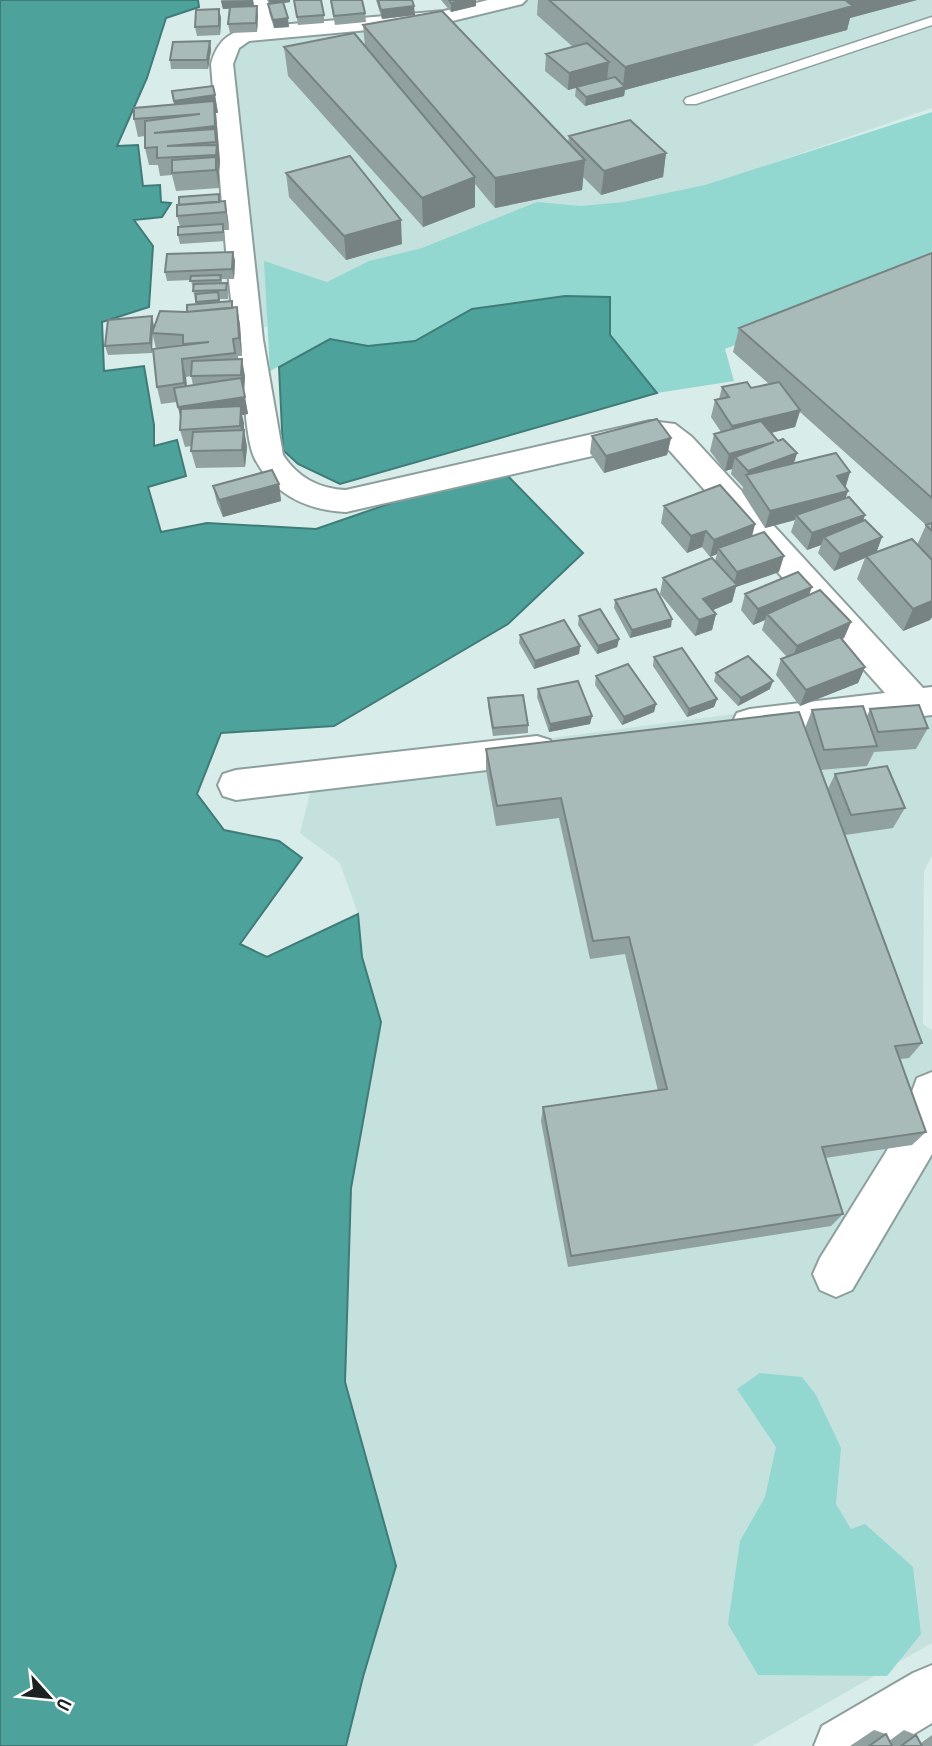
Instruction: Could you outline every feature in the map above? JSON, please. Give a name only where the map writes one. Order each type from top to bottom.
[{"type":"street","points":[[259,0],[271,33]]},
{"type":"street","points":[[515,0],[271,33],[234,39],[228,46],[222,64],[249,340],[268,456],[278,471],[305,493],[325,500],[346,501],[650,431],[665,431],[681,444],[924,702]]},
{"type":"street","points":[[724,726],[924,702]]},
{"type":"street","points":[[236,785],[563,747]]},
{"type":"street","points":[[836,1274],[902,1167],[917,1138],[932,1092]]},
{"type":"street","points":[[842,1746],[932,1692]]},
{"type":"lane","points":[[691,102],[932,21]]},
{"type":"shaded area","points":[[0,0],[198,0],[199,7],[166,18],[147,78],[117,146],[138,145],[143,186],[160,185],[161,202],[171,203],[162,217],[134,220],[153,246],[149,307],[102,322],[104,371],[144,366],[154,425],[154,446],[177,440],[186,476],[148,487],[161,532],[207,523],[316,529],[417,494],[508,476],[583,553],[508,624],[334,726],[221,733],[197,794],[224,830],[279,841],[302,858],[240,944],[267,957],[358,914],[362,957],[381,1022],[351,1188],[345,1382],[396,1566],[346,1746],[0,1746]]},
{"type":"shaded area","points":[[489,0],[932,0],[932,108],[756,169],[244,334],[231,36],[427,15]]},
{"type":"shaded area","points":[[932,112],[932,267],[725,349],[734,381],[657,393],[610,335],[610,297],[565,296],[472,309],[415,341],[368,346],[330,339],[270,371],[264,261],[327,282],[369,261],[422,248],[537,202],[581,206],[624,202],[705,185]]},
{"type":"shaded area","points":[[565,296],[610,297],[610,335],[657,393],[340,484],[298,464],[283,450],[279,367],[330,339],[368,346],[415,341],[472,309]]},
{"type":"shaded area","points":[[932,688],[932,856],[924,871],[923,1024],[932,1030],[932,1643],[752,1746],[346,1746],[363,1677],[340,1368],[351,1188],[381,1022],[362,957],[358,914],[340,863],[300,833],[316,769]]},
{"type":"shaded area","points":[[760,1373],[802,1377],[816,1395],[841,1448],[836,1504],[851,1529],[865,1524],[913,1567],[921,1634],[887,1676],[758,1675],[728,1624],[740,1541],[765,1497],[776,1447],[737,1389]]},
{"type":"building","points":[[294,0],[321,0],[324,15],[297,17]]},
{"type":"building","points":[[331,0],[362,0],[365,13],[334,16]]},
{"type":"building","points":[[378,0],[412,0],[414,6],[381,10]]},
{"type":"building","points":[[549,0],[845,0],[853,6],[625,67]]},
{"type":"building","points":[[283,2],[288,18],[273,20],[268,4]]},
{"type":"building","points":[[257,6],[256,23],[228,24],[230,7]]},
{"type":"building","points":[[219,9],[219,26],[195,27],[196,10]]},
{"type":"building","points":[[442,11],[585,160],[495,178],[363,25]]},
{"type":"building","points":[[354,33],[475,177],[422,198],[284,47]]},
{"type":"building","points":[[210,41],[207,60],[170,60],[173,42]]},
{"type":"building","points":[[587,43],[609,62],[569,73],[546,54]]},
{"type":"building","points":[[615,77],[625,87],[586,97],[576,87]]},
{"type":"building","points":[[213,86],[215,95],[174,101],[172,91]]},
{"type":"building","points":[[214,101],[215,126],[154,133],[215,129],[216,142],[167,146],[217,145],[216,155],[157,158],[157,147],[145,148],[145,121],[200,114],[134,119],[134,108]]},
{"type":"building","points":[[630,120],[666,153],[604,171],[569,136]]},
{"type":"building","points":[[350,156],[401,220],[344,236],[286,173]]},
{"type":"building","points":[[216,157],[216,170],[172,173],[172,160]]},
{"type":"building","points":[[219,194],[219,202],[179,205],[179,197]]},
{"type":"building","points":[[225,201],[226,212],[177,216],[177,205]]},
{"type":"building","points":[[223,224],[223,232],[178,235],[178,227]]},
{"type":"building","points":[[233,252],[232,269],[165,272],[167,254]]},
{"type":"building","points":[[932,253],[932,498],[739,328]]},
{"type":"building","points":[[221,275],[220,280],[190,281],[191,276]]},
{"type":"building","points":[[227,283],[226,290],[193,291],[194,284]]},
{"type":"building","points":[[218,292],[219,300],[196,302],[196,294]]},
{"type":"building","points":[[232,301],[232,308],[187,312],[187,305]]},
{"type":"building","points":[[237,307],[239,338],[233,339],[235,353],[182,359],[184,383],[157,387],[153,349],[209,342],[183,344],[183,335],[152,333],[160,311],[186,312]]},
{"type":"building","points":[[152,316],[150,343],[105,346],[108,320]]},
{"type":"building","points":[[242,359],[241,375],[191,376],[192,361]]},
{"type":"building","points":[[241,378],[245,397],[178,407],[174,388]]},
{"type":"building","points":[[747,382],[751,388],[779,382],[800,410],[732,426],[715,400],[729,397],[722,387]]},
{"type":"building","points":[[241,406],[240,426],[180,430],[181,409]]},
{"type":"building","points":[[657,419],[671,438],[606,456],[592,436]]},
{"type":"building","points":[[761,421],[778,441],[783,439],[797,453],[748,471],[735,457],[774,442],[729,454],[714,434]]},
{"type":"building","points":[[244,430],[242,450],[191,451],[193,432]]},
{"type":"building","points":[[836,453],[850,472],[837,476],[848,491],[770,511],[746,475]]},
{"type":"building","points":[[272,470],[279,484],[219,500],[213,486]]},
{"type":"building","points":[[720,485],[755,524],[714,540],[706,531],[691,536],[664,506]]},
{"type":"building","points":[[849,497],[865,515],[812,533],[796,515]]},
{"type":"building","points":[[865,520],[882,537],[840,554],[824,537]]},
{"type":"building","points":[[764,532],[784,556],[737,572],[718,548]]},
{"type":"building","points":[[912,539],[932,560],[932,601],[913,609],[866,556]]},
{"type":"building","points":[[712,558],[737,585],[703,599],[716,614],[699,620],[663,578]]},
{"type":"building","points":[[798,572],[812,587],[758,609],[745,594]]},
{"type":"building","points":[[656,589],[672,619],[632,630],[615,600]]},
{"type":"building","points":[[820,590],[851,622],[797,646],[767,614]]},
{"type":"building","points":[[600,609],[619,639],[598,646],[579,616]]},
{"type":"building","points":[[564,620],[580,646],[535,661],[520,635]]},
{"type":"building","points":[[840,637],[865,667],[806,690],[781,659]]},
{"type":"building","points":[[682,648],[717,699],[689,709],[654,657]]},
{"type":"building","points":[[748,656],[773,681],[741,698],[716,673]]},
{"type":"building","points":[[628,664],[656,704],[624,717],[596,676]]},
{"type":"building","points":[[578,681],[592,716],[550,724],[538,689]]},
{"type":"building","points":[[523,695],[528,725],[493,728],[488,698]]},
{"type":"building","points":[[919,705],[928,728],[878,732],[870,709]]},
{"type":"building","points":[[863,706],[877,746],[824,750],[812,710]]},
{"type":"building","points":[[799,712],[922,1043],[895,1046],[926,1132],[822,1147],[843,1214],[571,1256],[543,1107],[667,1089],[629,937],[593,941],[561,798],[497,806],[486,749]]},
{"type":"building","points":[[887,766],[905,808],[851,815],[835,774]]},
{"type":"building","points":[[886,1734],[892,1746],[869,1746]]},
{"type":"building","points":[[916,1735],[922,1746],[901,1746]]}]
